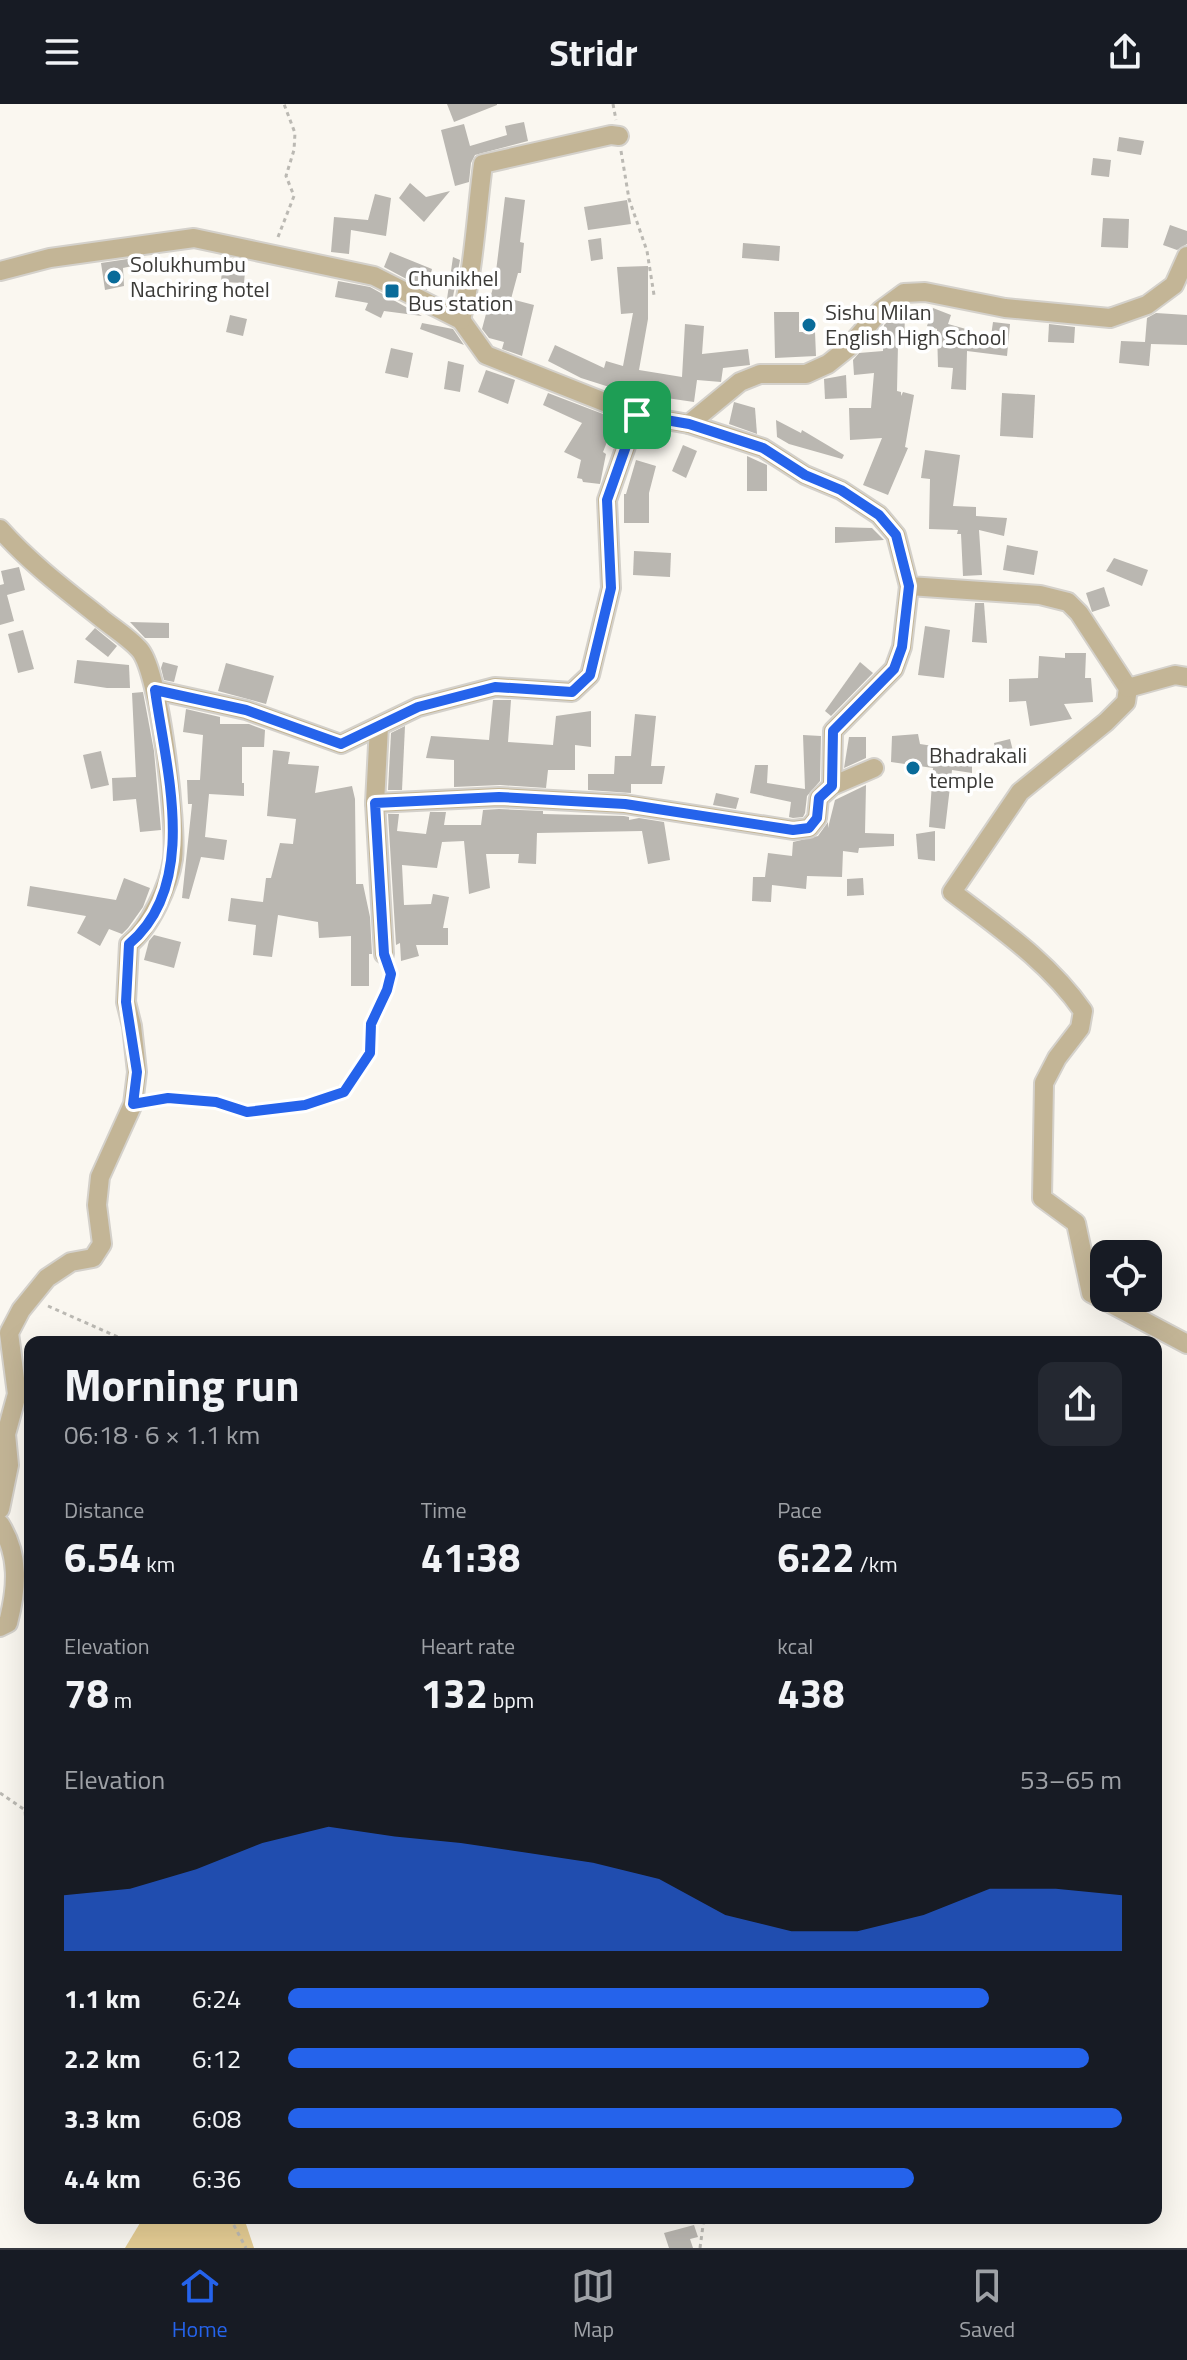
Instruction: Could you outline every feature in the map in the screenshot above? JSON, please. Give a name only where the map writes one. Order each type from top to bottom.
[{"type":"street","points":[[461,320],[471,280],[483,164],[611,135],[619,136]]},
{"type":"street","points":[[0,271],[50,258],[194,238],[374,276],[461,320],[486,355],[637,415],[689,424],[763,448],[805,475],[841,490],[879,515],[896,535],[909,586],[902,647],[894,669],[833,731],[832,786]]},
{"type":"street","points":[[689,424],[740,382],[760,374],[806,374],[828,364],[848,348],[881,310],[904,293],[925,292],[1005,308],[1110,318],[1147,305],[1174,285],[1187,256]]},
{"type":"street","points":[[155,690],[246,710],[341,744],[418,707],[495,687],[572,692],[590,675],[611,588],[607,500],[637,415]]},
{"type":"street","points":[[0,529],[48,575],[142,651],[155,690],[174,809],[173,860],[142,934],[129,944],[126,1002],[137,1072],[133,1104],[100,1177],[97,1205],[102,1244],[93,1258],[71,1262],[47,1278],[9,1333],[17,1394],[6,1434],[9,1465],[0,1509]]},
{"type":"street","points":[[909,586],[1040,595],[1068,602],[1079,613],[1128,688],[1126,702],[1106,722],[1020,792],[952,892],[1020,943],[1066,986],[1083,1011],[1080,1028],[1057,1058],[1044,1083],[1042,1198],[1076,1223],[1091,1293],[1187,1344]]},
{"type":"street","points":[[1128,688],[1175,675],[1187,677]]},
{"type":"street","points":[[379,726],[375,803],[384,954]]},
{"type":"street","points":[[375,803],[499,797],[625,804],[793,830],[809,828],[817,818],[819,798],[832,786],[874,768]]},
{"type":"street","points":[[0,1524],[12,1550],[16,1591],[8,1623],[0,1627]]},
{"type":"path","points":[[268,254],[284,226],[294,196],[286,176],[294,150],[295,133],[284,104]]},
{"type":"path","points":[[613,104],[629,199],[647,251],[654,295]]},
{"type":"path","points":[[133,1104],[168,1098],[216,1102],[247,1112],[305,1105],[344,1092],[370,1053],[371,1024],[391,974],[384,954]]},
{"type":"path","points":[[31,1298],[116,1336]]},
{"type":"path","points":[[0,1793],[24,1809]]},
{"type":"path","points":[[233,2224],[246,2248]]},
{"type":"path","points":[[700,2248],[703,2224]]},
{"type":"shaded area","points":[[139,2224],[246,2224],[254,2248],[125,2248]]},
{"type":"building","points":[[447,104],[497,104],[497,105],[454,122]]},
{"type":"building","points":[[524,122],[528,141],[475,155],[469,182],[455,186],[441,130],[464,124],[470,146],[507,135],[505,126]]},
{"type":"building","points":[[1119,137],[1144,141],[1141,155],[1117,151]]},
{"type":"building","points":[[1093,158],[1111,160],[1109,177],[1091,175]]},
{"type":"building","points":[[410,183],[426,197],[450,191],[424,222],[399,198]]},
{"type":"building","points":[[375,194],[391,198],[386,236],[351,230],[349,254],[331,252],[334,217],[368,220]]},
{"type":"building","points":[[505,197],[525,200],[520,242],[524,243],[521,273],[518,273],[511,299],[534,305],[522,356],[502,349],[504,342],[489,338],[482,329],[495,280]]},
{"type":"building","points":[[627,200],[631,224],[588,230],[584,207]]},
{"type":"building","points":[[1103,218],[1129,219],[1128,248],[1101,247]]},
{"type":"building","points":[[1170,225],[1187,231],[1187,244],[1177,250],[1163,245]]},
{"type":"building","points":[[601,238],[603,259],[591,261],[588,240]]},
{"type":"building","points":[[743,243],[780,246],[779,261],[742,258]]},
{"type":"building","points":[[390,252],[432,269],[427,290],[384,267]]},
{"type":"building","points":[[223,256],[246,261],[244,283],[221,282]]},
{"type":"building","points":[[141,257],[142,264],[123,268],[124,286],[105,290],[101,263]]},
{"type":"building","points":[[453,257],[460,260],[452,302],[447,299]]},
{"type":"building","points":[[648,266],[648,319],[639,370],[682,377],[685,324],[704,326],[702,354],[748,349],[750,365],[723,368],[721,382],[697,380],[694,402],[625,392],[581,378],[548,361],[555,345],[604,368],[606,361],[623,366],[633,313],[621,314],[617,267]]},
{"type":"building","points":[[338,281],[370,287],[422,316],[384,311],[381,318],[365,310],[368,303],[335,297]]},
{"type":"building","points":[[933,308],[951,315],[948,324],[991,336],[993,322],[1010,324],[1007,356],[967,351],[966,390],[951,389],[953,368],[938,367],[937,329],[927,326]]},
{"type":"building","points":[[774,312],[799,312],[799,332],[815,332],[816,356],[775,358]]},
{"type":"building","points":[[1156,313],[1187,315],[1187,345],[1151,344],[1149,366],[1119,363],[1121,341],[1145,342],[1147,318]]},
{"type":"building","points":[[230,315],[247,319],[243,336],[226,332]]},
{"type":"building","points":[[893,316],[905,316],[904,344],[898,344],[897,391],[901,392],[901,396],[903,392],[914,395],[905,447],[908,448],[888,495],[863,485],[882,438],[850,440],[849,408],[871,408],[874,373],[854,375],[853,360],[859,353],[883,351],[884,325]]},
{"type":"building","points":[[422,323],[453,329],[464,345],[420,329]]},
{"type":"building","points":[[1049,324],[1075,327],[1074,343],[1048,342]]},
{"type":"building","points":[[391,348],[413,353],[408,378],[385,373]]},
{"type":"building","points":[[448,361],[464,365],[460,392],[444,389]]},
{"type":"building","points":[[486,370],[515,380],[508,404],[478,392]]},
{"type":"building","points":[[846,375],[847,398],[825,399],[824,379]]},
{"type":"building","points":[[548,393],[616,419],[603,452],[606,454],[600,484],[577,478],[581,460],[564,452],[582,423],[543,405]]},
{"type":"building","points":[[1002,393],[1035,395],[1033,438],[1000,436]]},
{"type":"building","points":[[734,402],[755,408],[757,434],[729,424]]},
{"type":"building","points":[[776,420],[801,433],[802,430],[844,455],[842,459],[789,444],[777,437]]},
{"type":"building","points":[[683,445],[697,451],[686,478],[672,471]]},
{"type":"building","points":[[925,450],[960,455],[953,506],[976,507],[976,516],[1007,518],[1004,536],[979,530],[982,575],[963,576],[961,534],[957,534],[958,530],[929,529],[930,479],[921,478]]},
{"type":"building","points":[[747,456],[767,465],[767,491],[747,491]]},
{"type":"building","points":[[636,460],[656,466],[649,493],[649,523],[624,523],[624,494]]},
{"type":"building","points":[[835,527],[872,528],[884,540],[835,543]]},
{"type":"building","points":[[1007,545],[1038,551],[1034,575],[1003,570]]},
{"type":"building","points":[[634,551],[671,553],[670,577],[633,575]]},
{"type":"building","points":[[1114,558],[1148,570],[1142,586],[1106,571]]},
{"type":"building","points":[[19,567],[25,590],[7,595],[14,621],[0,625],[0,585],[4,584],[1,571]]},
{"type":"building","points":[[1104,587],[1110,606],[1092,612],[1086,593]]},
{"type":"building","points":[[975,603],[984,603],[987,643],[972,642]]},
{"type":"building","points":[[130,622],[169,623],[169,638],[145,638]]},
{"type":"building","points":[[925,626],[950,630],[944,678],[918,675]]},
{"type":"building","points":[[95,628],[117,646],[108,657],[85,639]]},
{"type":"building","points":[[23,630],[34,669],[18,673],[8,634]]},
{"type":"building","points":[[1065,653],[1086,653],[1085,678],[1091,678],[1093,702],[1064,704],[1072,719],[1030,726],[1026,701],[1009,702],[1009,679],[1038,678],[1039,656],[1065,658]]},
{"type":"building","points":[[77,660],[129,665],[130,688],[74,683]]},
{"type":"building","points":[[163,662],[178,666],[174,682],[164,680]]},
{"type":"building","points":[[860,662],[873,673],[831,716],[825,711]]},
{"type":"building","points":[[226,663],[274,676],[266,704],[218,691]]},
{"type":"building","points":[[143,692],[154,751],[161,830],[140,832],[136,799],[113,801],[112,778],[136,777],[132,693]]},
{"type":"building","points":[[493,700],[511,700],[508,742],[553,745],[556,716],[591,711],[591,747],[575,745],[575,770],[548,770],[546,788],[500,785],[454,787],[454,760],[426,758],[431,736],[489,740]]},
{"type":"building","points":[[186,709],[220,717],[220,724],[249,724],[265,730],[264,747],[242,747],[244,796],[209,794],[205,837],[227,840],[224,860],[201,857],[189,899],[182,898],[192,804],[188,804],[187,780],[200,780],[203,735],[183,732]]},
{"type":"building","points":[[635,714],[656,716],[651,766],[665,766],[662,784],[631,784],[631,793],[588,790],[588,774],[614,774],[615,756],[631,756]]},
{"type":"building","points":[[405,726],[402,790],[388,790],[391,733]]},
{"type":"building","points":[[918,734],[920,744],[933,746],[931,754],[972,757],[972,773],[952,770],[945,829],[929,827],[933,768],[891,762],[892,736]]},
{"type":"building","points":[[803,735],[821,736],[820,781],[807,796],[803,817],[793,818],[789,817],[791,802],[750,793],[755,765],[768,765],[767,783],[805,789]]},
{"type":"building","points":[[849,737],[866,737],[866,758],[844,768]]},
{"type":"building","points":[[1010,739],[1015,759],[999,763],[994,743]]},
{"type":"building","points":[[273,750],[290,752],[288,764],[319,766],[315,793],[352,786],[355,799],[356,884],[363,884],[370,917],[372,954],[369,954],[369,986],[351,986],[351,936],[319,938],[318,922],[278,915],[272,957],[253,955],[256,925],[228,921],[231,898],[263,902],[266,878],[271,878],[280,843],[293,844],[296,819],[267,816]]},
{"type":"building","points":[[101,751],[109,785],[91,789],[83,755]]},
{"type":"building","points":[[866,785],[865,833],[894,834],[894,846],[859,848],[858,853],[843,851],[842,877],[807,876],[806,889],[772,885],[771,902],[752,901],[753,877],[765,877],[768,853],[792,856],[793,842],[818,836],[828,822],[828,828],[835,800]]},
{"type":"building","points":[[716,793],[739,798],[736,809],[713,805]]},
{"type":"building","points":[[483,810],[543,811],[543,814],[624,816],[629,820],[639,818],[664,822],[670,860],[648,864],[642,831],[537,833],[536,864],[518,863],[519,854],[486,854],[490,888],[469,894],[464,841],[442,842],[437,868],[402,865],[404,905],[431,904],[433,894],[449,897],[443,928],[448,928],[448,945],[416,945],[419,956],[401,961],[400,943],[396,945],[388,814],[399,814],[397,831],[426,834],[430,812],[446,812],[444,825],[481,825]]},
{"type":"building","points":[[935,831],[935,861],[918,859],[916,834]]},
{"type":"building","points":[[124,878],[150,888],[143,907],[128,928],[122,934],[109,929],[100,946],[77,933],[86,916],[27,906],[30,886],[116,900]]},
{"type":"building","points":[[863,878],[864,895],[847,896],[847,879]]},
{"type":"building","points":[[154,935],[181,942],[174,968],[144,960],[149,941]]},
{"type":"building","points":[[694,2225],[698,2237],[690,2239],[693,2248],[669,2248],[664,2233]]},
{"type":"place","name":"Solukhumbu Nachiring hotel","points":[[114,277]]},
{"type":"place","name":"Chunikhel Bus station","points":[[392,291]]},
{"type":"place","name":"Sishu Milan English High School","points":[[809,325]]},
{"type":"place","name":"Bhadrakali temple","points":[[913,768]]},
{"type":"route","points":[[637,415],[689,424],[763,448],[805,475],[841,490],[879,515],[896,535],[909,586],[902,647],[894,669],[833,731],[832,786],[819,798],[817,818],[809,828],[793,830],[625,804],[499,797],[375,803],[384,954],[391,974],[371,1024],[370,1053],[344,1092],[305,1105],[247,1112],[216,1102],[168,1098],[133,1104],[137,1072],[126,1002],[129,944],[142,934],[159,901],[173,860],[174,809],[155,690],[246,710],[341,744],[418,707],[495,687],[572,692],[590,675],[611,588],[607,500],[637,415]]}]
